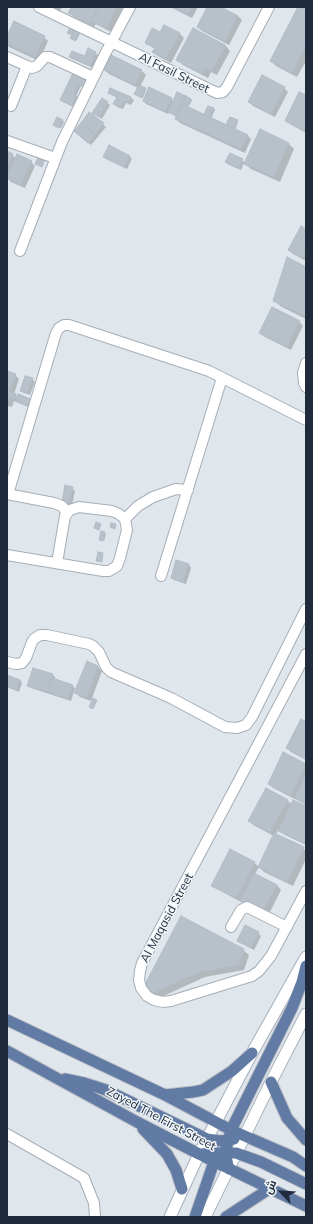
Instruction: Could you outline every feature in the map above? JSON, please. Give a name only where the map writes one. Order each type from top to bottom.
[{"type":"main road","points":[[170,1217],[199,1154],[252,1053],[306,957]]},
{"type":"main road","points":[[195,1217],[223,1155],[226,1137],[292,1008],[302,982],[306,966]]},
{"type":"main road","points":[[223,1155],[245,1136],[306,1014]]},
{"type":"main road","name":"Zayed The First Street","points":[[7,1020],[165,1095],[216,1122],[226,1137],[245,1136],[293,1157],[306,1166]]},
{"type":"main road","name":"Zayed The First Street","points":[[7,1051],[199,1154],[223,1155],[229,1169],[306,1206]]},
{"type":"main road","points":[[165,1095],[203,1090],[232,1072],[252,1053]]},
{"type":"main road","points":[[52,1076],[84,1083],[106,1090],[207,1139],[226,1137]]},
{"type":"main road","points":[[271,1082],[287,1118],[306,1140]]},
{"type":"main road","points":[[137,1122],[167,1154],[176,1170],[182,1189]]},
{"type":"main road","points":[[205,1217],[229,1169],[223,1155]]},
{"type":"main road","points":[[223,1155],[261,1162],[306,1184]]},
{"type":"main road","points":[[293,1157],[306,1163]]},
{"type":"main road","points":[[226,1217],[269,1189]]},
{"type":"street","name":"Al Fasil Street","points":[[39,7],[214,93],[220,93],[227,87],[269,7]]},
{"type":"street","points":[[20,250],[55,158],[93,77],[130,7]]},
{"type":"street","points":[[7,57],[26,66],[35,67],[40,64],[45,57],[50,57],[93,77]]},
{"type":"street","points":[[11,106],[26,66]]},
{"type":"street","points":[[7,141],[55,158]]},
{"type":"street","points":[[67,513],[62,506],[54,503],[7,494],[56,333],[61,326],[69,325],[209,371],[306,420]]},
{"type":"street","points":[[306,363],[303,374],[306,387]]},
{"type":"street","points":[[161,576],[222,378]]},
{"type":"street","points":[[125,519],[138,506],[153,497],[176,489],[188,490]]},
{"type":"street","points":[[7,555],[103,571],[111,570],[117,566],[120,558],[127,530],[125,519],[116,512],[74,507],[67,513],[64,520],[58,563]]},
{"type":"street","points":[[7,662],[16,664],[22,663],[26,658],[32,642],[40,635],[47,635],[89,644],[97,648],[106,667],[111,672],[171,698],[225,727],[237,728],[246,725],[252,717],[306,609]]},
{"type":"street","name":"Al Maqasid Street","points":[[306,654],[142,963],[139,980],[141,988],[147,996],[154,1000],[172,1002],[245,979],[259,971],[266,964],[306,891]]},
{"type":"street","points":[[231,927],[241,910],[247,907],[287,927]]},
{"type":"street","points":[[7,1134],[84,1178],[94,1203],[95,1217]]},
{"type":"building","points":[[69,7],[98,7],[90,24],[68,13],[71,8]]},
{"type":"building","points":[[99,7],[117,7],[107,28],[92,22]]},
{"type":"building","points":[[172,7],[192,7],[188,14]]},
{"type":"building","points":[[207,7],[221,7],[238,16],[225,41],[197,27]]},
{"type":"building","points":[[298,7],[306,7],[306,46],[292,73],[270,61]]},
{"type":"building","points":[[14,21],[45,36],[35,57],[7,44],[7,36]]},
{"type":"building","points":[[164,25],[180,33],[166,59],[152,52],[155,48],[145,43],[152,28],[160,32]]},
{"type":"building","points":[[70,28],[74,30],[72,35],[67,33]]},
{"type":"building","points":[[193,28],[225,45],[212,71],[205,68],[202,74],[176,60]]},
{"type":"building","points":[[74,30],[79,32],[75,41],[70,38]]},
{"type":"building","points":[[88,48],[96,52],[90,66],[69,57],[72,51],[85,56]]},
{"type":"building","points":[[111,55],[142,70],[135,85],[104,70]]},
{"type":"building","points":[[74,71],[88,78],[84,87],[78,84],[74,94],[77,96],[72,106],[60,100]]},
{"type":"building","points":[[262,75],[285,87],[271,114],[248,102]]},
{"type":"building","points":[[139,85],[146,88],[142,98],[134,94]]},
{"type":"building","points":[[149,87],[172,98],[165,112],[143,101]]},
{"type":"building","points":[[110,88],[131,97],[129,103],[124,101],[121,107],[113,104],[117,97],[108,93]]},
{"type":"building","points":[[177,92],[186,96],[176,116],[168,112]]},
{"type":"building","points":[[299,92],[306,95],[306,131],[285,121]]},
{"type":"building","points":[[186,96],[191,99],[188,107],[182,104]]},
{"type":"building","points":[[102,98],[108,102],[99,117],[92,113]]},
{"type":"building","points":[[182,104],[248,135],[241,149],[175,119]]},
{"type":"building","points":[[208,106],[214,108],[210,117],[204,114]]},
{"type":"building","points":[[89,112],[104,123],[95,135],[81,123]]},
{"type":"building","points":[[57,117],[63,120],[59,128],[53,125]]},
{"type":"building","points":[[230,117],[238,120],[234,128],[226,124]]},
{"type":"building","points":[[81,123],[95,135],[88,143],[74,131]]},
{"type":"building","points":[[260,129],[289,143],[274,177],[244,164]]},
{"type":"building","points":[[109,145],[130,156],[124,167],[103,157]]},
{"type":"building","points":[[7,151],[13,154],[7,168]]},
{"type":"building","points":[[230,153],[243,159],[238,168],[225,162]]},
{"type":"building","points":[[17,154],[32,161],[21,185],[7,178]]},
{"type":"building","points":[[39,156],[45,159],[42,167],[35,164]]},
{"type":"building","points":[[301,226],[306,229],[306,249],[302,258],[288,250]]},
{"type":"building","points":[[287,257],[306,267],[305,316],[273,301]]},
{"type":"building","points":[[272,307],[300,321],[287,347],[259,333]]},
{"type":"building","points":[[7,371],[16,374],[10,392],[16,394],[14,399],[10,397],[7,404]]},
{"type":"building","points":[[25,376],[33,378],[27,393],[20,391]]},
{"type":"building","points":[[18,394],[33,400],[31,407],[16,401]]},
{"type":"building","points":[[65,485],[73,487],[69,503],[62,502]]},
{"type":"building","points":[[96,522],[101,524],[99,530],[94,528]]},
{"type":"building","points":[[111,523],[116,524],[115,529],[110,527]]},
{"type":"building","points":[[101,531],[105,532],[103,541],[99,540]]},
{"type":"building","points":[[98,552],[103,553],[102,562],[96,561]]},
{"type":"building","points":[[176,560],[189,564],[183,582],[171,578]]},
{"type":"building","points":[[87,661],[98,666],[87,698],[74,693]]},
{"type":"building","points":[[33,668],[53,674],[48,692],[27,686]]},
{"type":"building","points":[[7,675],[20,680],[17,690],[7,686]]},
{"type":"building","points":[[52,678],[73,685],[68,699],[48,692]]},
{"type":"building","points":[[93,698],[97,700],[93,709],[89,707]]},
{"type":"building","points":[[301,719],[306,722],[306,759],[286,748]]},
{"type":"building","points":[[283,752],[306,764],[291,796],[268,784]]},
{"type":"building","points":[[306,774],[306,804],[294,798]]},
{"type":"building","points":[[266,788],[288,800],[270,833],[248,821]]},
{"type":"building","points":[[293,800],[306,806],[305,843],[278,831]]},
{"type":"building","points":[[274,833],[304,847],[287,882],[258,867]]},
{"type":"building","points":[[230,849],[255,862],[237,898],[211,886]]},
{"type":"building","points":[[254,873],[277,885],[263,912],[240,901]]},
{"type":"building","points":[[181,916],[244,949],[239,965],[200,972],[153,993],[143,988]]},
{"type":"building","points":[[245,925],[259,932],[251,948],[237,941]]}]
